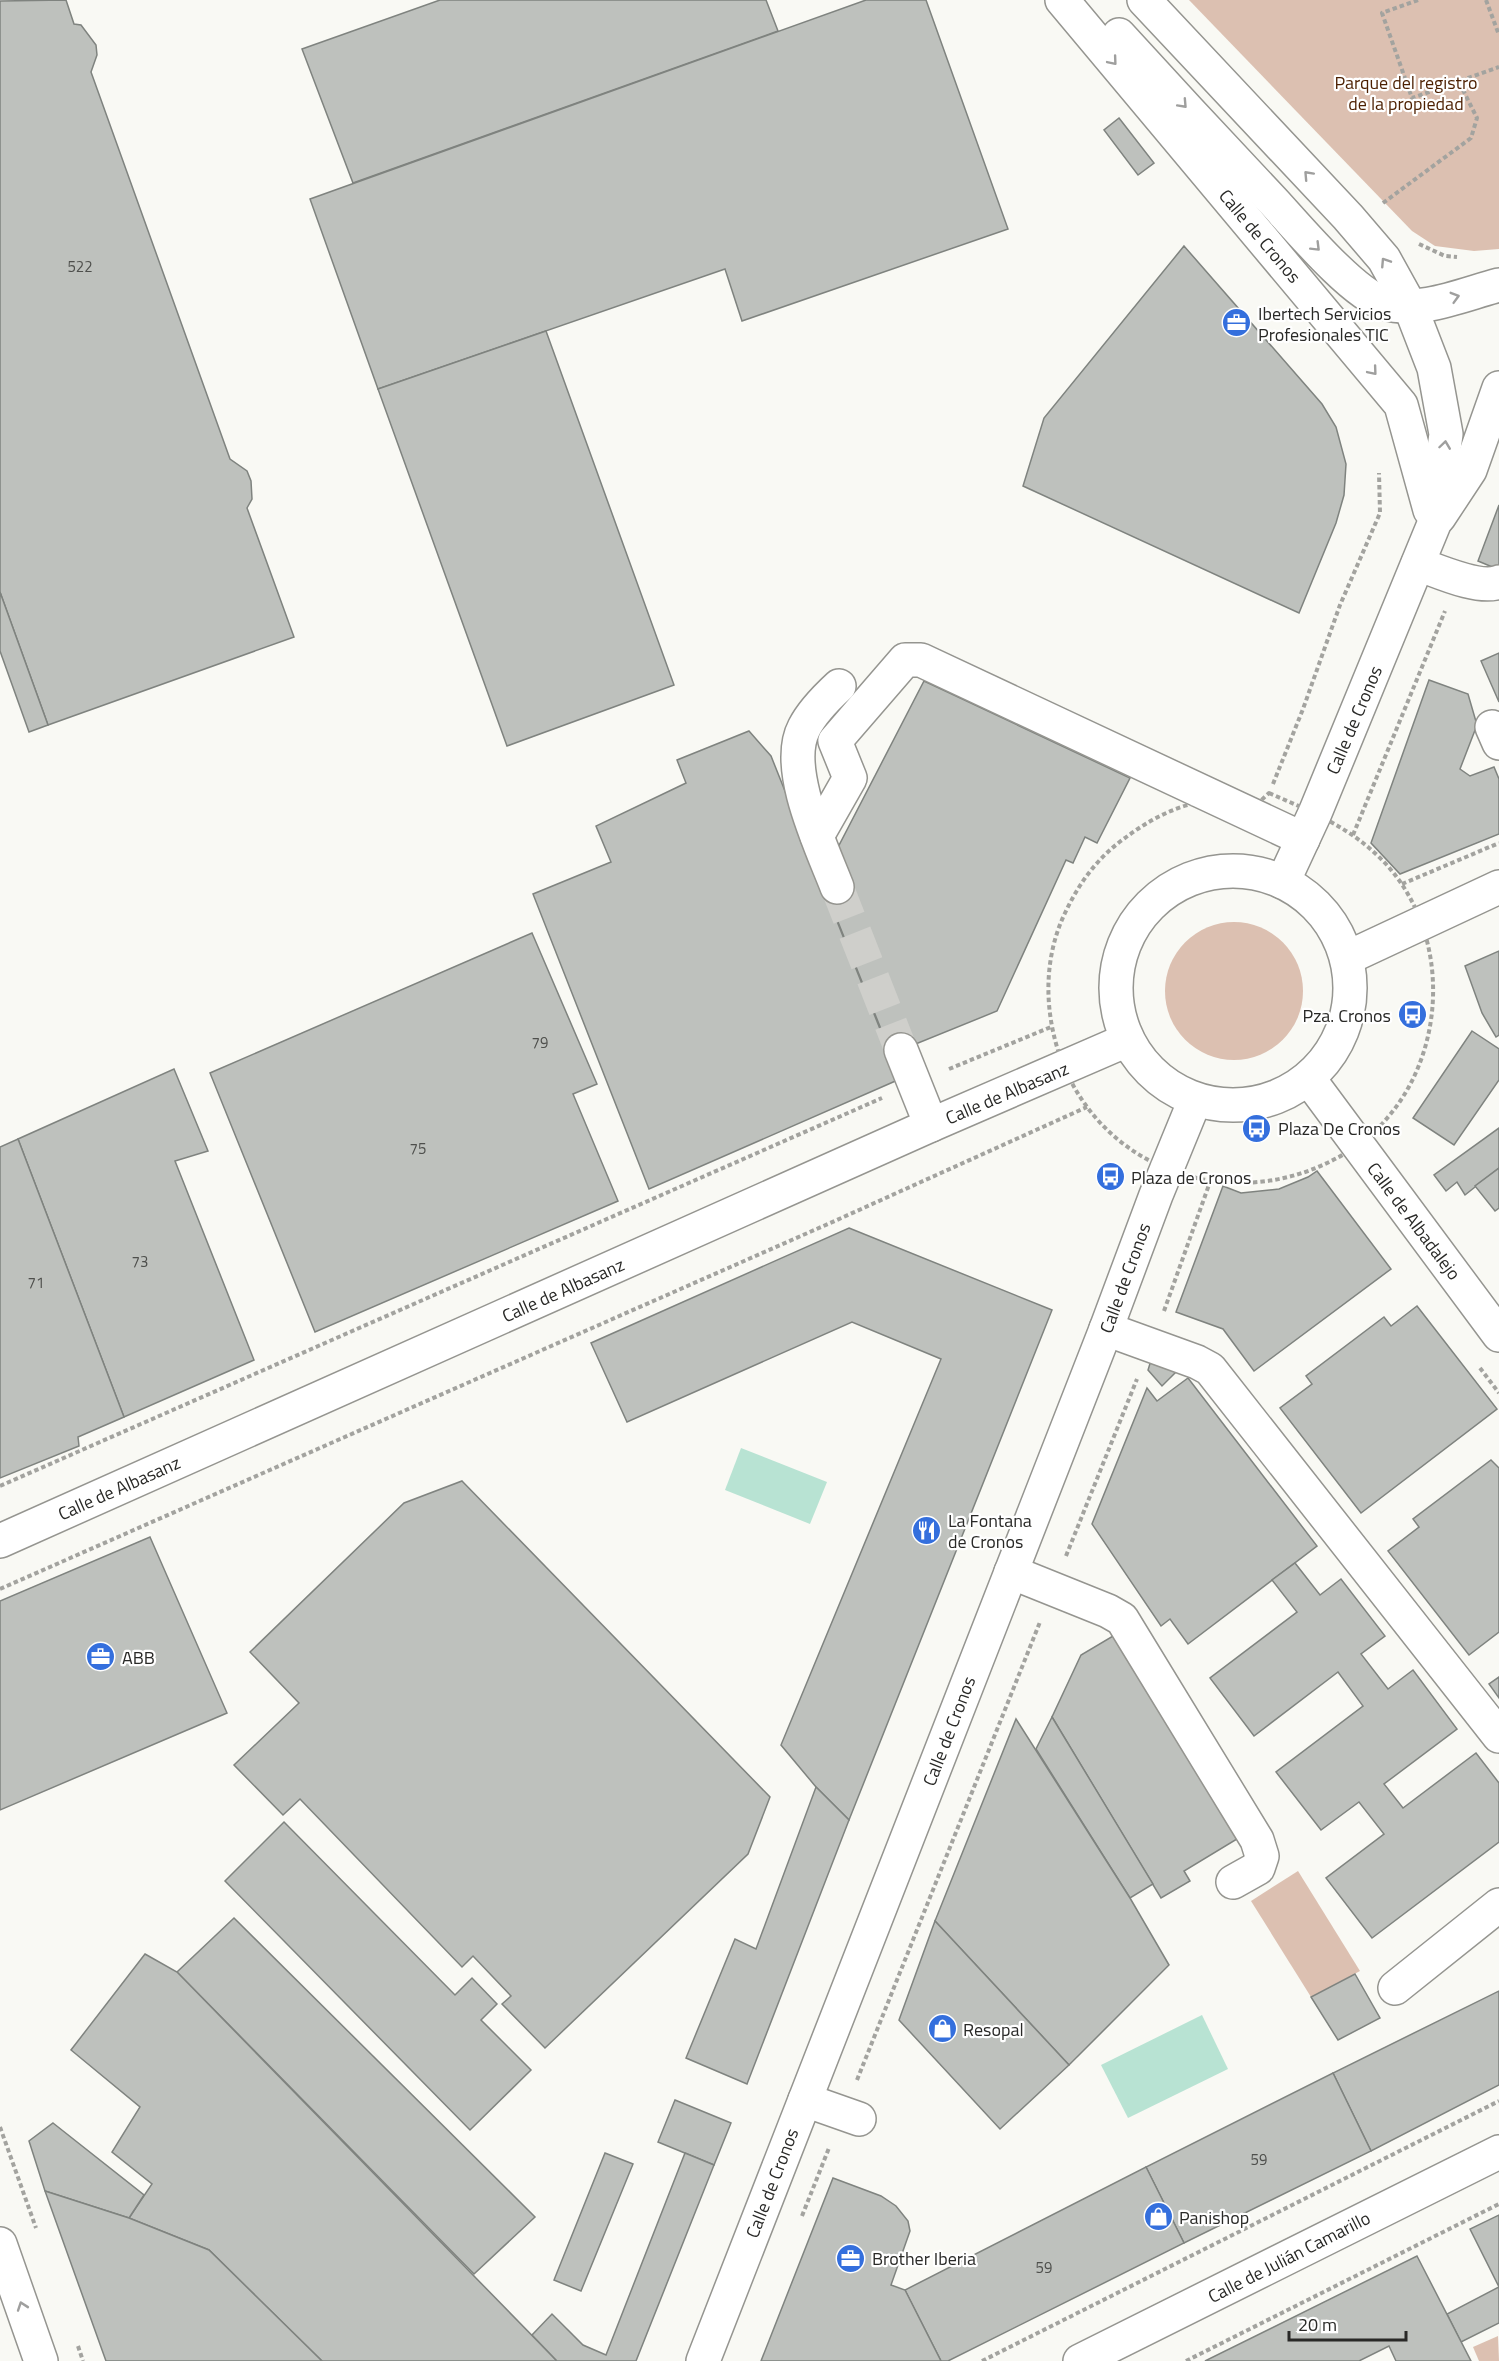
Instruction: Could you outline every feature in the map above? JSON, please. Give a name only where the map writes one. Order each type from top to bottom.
[{"type":"street","name":"Calle de Cronos","points":[[1062,0],[1401,405],[1434,524]]},
{"type":"street","name":"Calle de Cronos","points":[[1086,0],[1313,244],[1365,294],[1384,303],[1410,306]]},
{"type":"street","name":"Calle de Cronos","points":[[1144,0],[1384,259],[1410,306],[1434,368],[1446,434],[1434,524],[1309,826],[1283,882]]},
{"type":"street","points":[[1410,306],[1432,303],[1499,285]]},
{"type":"street","points":[[1434,524],[1470,470],[1499,388]]},
{"type":"street","points":[[1418,564],[1470,582],[1494,584],[1499,582]]},
{"type":"street","points":[[817,836],[850,778],[835,741],[904,660],[921,660],[1221,800],[1309,826]]},
{"type":"street","points":[[837,887],[803,800],[798,758],[803,730],[820,704],[839,686]]},
{"type":"street","points":[[1212,872],[1248,872],[1283,882],[1312,900],[1333,927],[1347,958],[1351,982],[1344,1031],[1331,1054],[1309,1079],[1274,1099],[1234,1106],[1195,1100],[1167,1086],[1144,1066],[1127,1040],[1116,1006],[1116,970],[1127,935],[1148,906],[1178,884],[1212,872]]},
{"type":"street","points":[[1347,958],[1499,886]]},
{"type":"street","name":"Calle de Albasanz","points":[[0,1541],[931,1125],[1127,1040]]},
{"type":"street","points":[[901,1050],[931,1125]]},
{"type":"street","name":"Calle de Albadalejo","points":[[1309,1079],[1499,1335]]},
{"type":"street","name":"Calle de Cronos","points":[[703,2361],[1106,1329],[1166,1169],[1195,1100]]},
{"type":"street","points":[[1106,1329],[1197,1362],[1210,1369],[1499,1736]]},
{"type":"street","points":[[1011,1572],[1108,1611],[1122,1619],[1257,1840],[1262,1856],[1258,1868],[1233,1882]]},
{"type":"street","points":[[1395,1988],[1499,1905]]},
{"type":"street","points":[[805,2100],[851,2116]]},
{"type":"street","name":"Calle de Julián Camarillo","points":[[1080,2361],[1499,2152]]},
{"type":"street","points":[[0,2244],[41,2361]]},
{"type":"path","points":[[1418,0],[1382,13],[1412,98],[1499,68]]},
{"type":"path","points":[[1486,0],[1497,22],[1499,35]]},
{"type":"path","points":[[1381,205],[1471,138],[1477,118],[1459,82]]},
{"type":"path","points":[[1412,240],[1445,256],[1466,258]]},
{"type":"path","points":[[1269,793],[1309,826],[1353,835],[1379,857],[1402,884],[1421,922],[1429,945],[1434,1000],[1431,1027],[1424,1053],[1413,1079],[1399,1102],[1357,1145],[1327,1163],[1289,1178],[1250,1184],[1210,1182],[1166,1169],[1122,1143],[1086,1107],[1064,1069],[1051,1027],[1047,993],[1050,960],[1058,927],[1073,897],[1091,869],[1115,845],[1143,825],[1174,811],[1221,800],[1254,807],[1269,793],[1303,709],[1340,605],[1380,513],[1379,470]]},
{"type":"path","points":[[1353,835],[1457,577]]},
{"type":"path","points":[[1402,884],[1499,843]]},
{"type":"path","points":[[0,1486],[914,1084],[1051,1027]]},
{"type":"path","points":[[0,1589],[828,1224],[1086,1107]]},
{"type":"path","points":[[800,2221],[851,2116],[1053,1589],[1150,1345],[1210,1182]]},
{"type":"path","points":[[982,2361],[1499,2101]]},
{"type":"path","points":[[1185,2361],[1499,2204]]},
{"type":"green space","name":"Parque del registro de la propiedad","points":[[1189,0],[1499,0],[1499,249],[1474,251],[1435,246],[1412,231]]},
{"type":"green space","points":[[1234,922],[1260,927],[1283,942],[1298,965],[1303,991],[1298,1017],[1283,1040],[1260,1055],[1234,1060],[1208,1055],[1185,1040],[1170,1017],[1165,991],[1170,965],[1185,942],[1208,927]]},
{"type":"green space","points":[[1298,1871],[1360,1971],[1311,1997],[1251,1901]]},
{"type":"green space","points":[[1498,2336],[1499,2361],[1479,2361],[1473,2347]]},
{"type":"shaded area","points":[[741,1448],[827,1482],[810,1524],[725,1490]]},
{"type":"shaded area","points":[[1202,2015],[1228,2069],[1128,2118],[1101,2065]]},
{"type":"building","points":[[66,0],[74,24],[81,25],[96,45],[97,55],[91,72],[230,459],[247,471],[251,481],[252,499],[247,508],[294,637],[48,725],[0,592],[0,1]]},
{"type":"building","points":[[440,0],[766,0],[778,31],[353,183],[302,49]]},
{"type":"building","points":[[866,0],[926,0],[1008,229],[742,321],[725,269],[378,389],[310,199]]},
{"type":"building","points":[[1119,118],[1154,163],[1138,175],[1104,130]]},
{"type":"building","points":[[1184,246],[1322,404],[1336,427],[1346,464],[1344,495],[1336,523],[1299,613],[1023,486],[1044,418]]},
{"type":"building","points":[[546,331],[674,685],[507,746],[378,389]]},
{"type":"building","points":[[1499,505],[1499,568],[1497,569],[1478,561]]},
{"type":"building","points":[[0,592],[48,725],[29,732],[0,651]]},
{"type":"building","points":[[1499,653],[1499,702],[1481,661]]},
{"type":"building","points":[[1429,680],[1468,694],[1477,725],[1460,769],[1470,776],[1494,767],[1499,779],[1499,834],[1400,874],[1371,843]]},
{"type":"building","points":[[924,681],[1130,778],[1097,843],[1085,837],[1073,863],[1066,860],[997,1011],[891,1054],[826,892],[834,855]]},
{"type":"building","points":[[749,731],[771,756],[900,1079],[649,1189],[533,894],[611,862],[596,826],[686,783],[677,760]]},
{"type":"building","points":[[532,933],[597,1084],[573,1094],[618,1201],[315,1332],[210,1073]]},
{"type":"building","points":[[1499,951],[1499,1035],[1496,1037],[1482,1013],[1465,966]]},
{"type":"building","points":[[1472,1031],[1499,1049],[1499,1080],[1454,1145],[1413,1118]]},
{"type":"building","points":[[174,1069],[208,1151],[175,1161],[254,1360],[124,1417],[18,1139]]},
{"type":"building","points":[[1499,1128],[1499,1168],[1465,1195],[1457,1182],[1446,1191],[1434,1175]]},
{"type":"building","points":[[18,1139],[124,1417],[78,1437],[79,1446],[0,1478],[0,1147]]},
{"type":"building","points":[[1499,1168],[1499,1208],[1495,1211],[1475,1186]]},
{"type":"building","points":[[1317,1171],[1391,1269],[1254,1371],[1223,1329],[1176,1312],[1223,1186],[1241,1193],[1279,1189]]},
{"type":"building","points":[[849,1228],[1052,1310],[849,1820],[816,1787],[781,1745],[941,1359],[852,1322],[627,1422],[591,1343]]},
{"type":"building","points":[[1417,1306],[1497,1409],[1361,1513],[1280,1408],[1312,1384],[1306,1376],[1384,1317],[1391,1326]]},
{"type":"building","points":[[1152,1357],[1179,1369],[1162,1386],[1148,1370]]},
{"type":"building","points":[[1188,1378],[1317,1546],[1188,1644],[1170,1619],[1161,1626],[1092,1524],[1147,1388],[1157,1401]]},
{"type":"building","points":[[1491,1460],[1499,1468],[1499,1632],[1469,1655],[1388,1551],[1419,1527],[1413,1519]]},
{"type":"building","points":[[462,1481],[770,1797],[748,1854],[545,2048],[502,2004],[511,1996],[473,1956],[462,1967],[300,1799],[283,1815],[234,1765],[299,1703],[250,1652],[404,1503]]},
{"type":"building","name":"ABB","points":[[150,1537],[227,1713],[0,1810],[0,1601]]},
{"type":"building","points":[[1295,1563],[1320,1595],[1341,1579],[1385,1636],[1361,1654],[1388,1689],[1413,1670],[1457,1729],[1384,1784],[1403,1808],[1476,1753],[1499,1783],[1499,1842],[1372,1938],[1326,1878],[1384,1834],[1359,1802],[1321,1830],[1276,1772],[1363,1706],[1338,1672],[1254,1736],[1210,1678],[1297,1612],[1272,1580]]},
{"type":"building","points":[[1113,1636],[1237,1839],[1184,1871],[1190,1881],[1161,1898],[1052,1717],[1081,1655]]},
{"type":"building","points":[[1499,1677],[1499,1698],[1489,1684]]},
{"type":"building","points":[[1052,1717],[1153,1884],[1130,1898],[1036,1749]]},
{"type":"building","points":[[1016,1719],[1130,1898],[1169,1965],[1069,2065],[935,1921]]},
{"type":"building","points":[[816,1787],[849,1820],[747,2084],[686,2058],[735,1939],[756,1949]]},
{"type":"building","points":[[284,1822],[455,1995],[472,1978],[497,2004],[481,2020],[531,2070],[470,2130],[225,1881]]},
{"type":"building","points":[[234,1918],[535,2217],[474,2274],[177,1972]]},
{"type":"building","points":[[935,1921],[1069,2065],[1000,2129],[899,2020]]},
{"type":"building","points":[[145,1954],[177,1972],[557,2361],[322,2361],[209,2250],[129,2218],[152,2184],[112,2152],[140,2107],[71,2050]]},
{"type":"building","points":[[1355,1974],[1380,2018],[1338,2040],[1311,1997]]},
{"type":"building","points":[[1499,1991],[1499,2085],[1371,2151],[1333,2073]]},
{"type":"building","points":[[1333,2073],[1371,2151],[1184,2243],[1146,2167]]},
{"type":"building","points":[[675,2100],[731,2123],[714,2165],[658,2142]]},
{"type":"building","points":[[53,2123],[144,2195],[129,2218],[45,2191],[29,2141]]},
{"type":"building","points":[[605,2153],[633,2164],[581,2291],[554,2280]]},
{"type":"building","points":[[685,2153],[714,2165],[636,2361],[557,2361],[532,2335],[552,2314],[583,2345],[606,2355]]},
{"type":"building","points":[[1146,2167],[1184,2243],[948,2361],[941,2361],[905,2290]]},
{"type":"building","name":"Brother Iberia","points":[[833,2178],[881,2196],[896,2206],[908,2221],[910,2231],[891,2285],[905,2290],[941,2361],[761,2361]]},
{"type":"building","points":[[45,2191],[129,2218],[209,2250],[322,2361],[106,2361]]},
{"type":"building","points":[[1499,2215],[1499,2287],[1470,2229]]},
{"type":"building","points":[[1417,2256],[1471,2361],[1396,2361],[1389,2346],[1359,2361],[1205,2361]]},
{"type":"building","points":[[1499,2287],[1499,2323],[1461,2342],[1447,2314]]},
{"type":"tunnel","points":[[837,887],[901,1050]]},
{"type":"place","name":"Ibertech Servicios Profesionales TIC","points":[[1237,323]]},
{"type":"place","name":"Pza. Cronos","points":[[1412,1015]]},
{"type":"place","name":"Plaza De Cronos","points":[[1257,1128]]},
{"type":"place","name":"Plaza de Cronos","points":[[1110,1177]]},
{"type":"place","name":"La Fontana de Cronos","points":[[927,1530]]},
{"type":"place","name":"ABB","points":[[101,1657]]},
{"type":"place","name":"Resopal","points":[[942,2029]]},
{"type":"place","name":"Panishop","points":[[1158,2217]]},
{"type":"place","name":"Brother Iberia","points":[[851,2258]]}]
